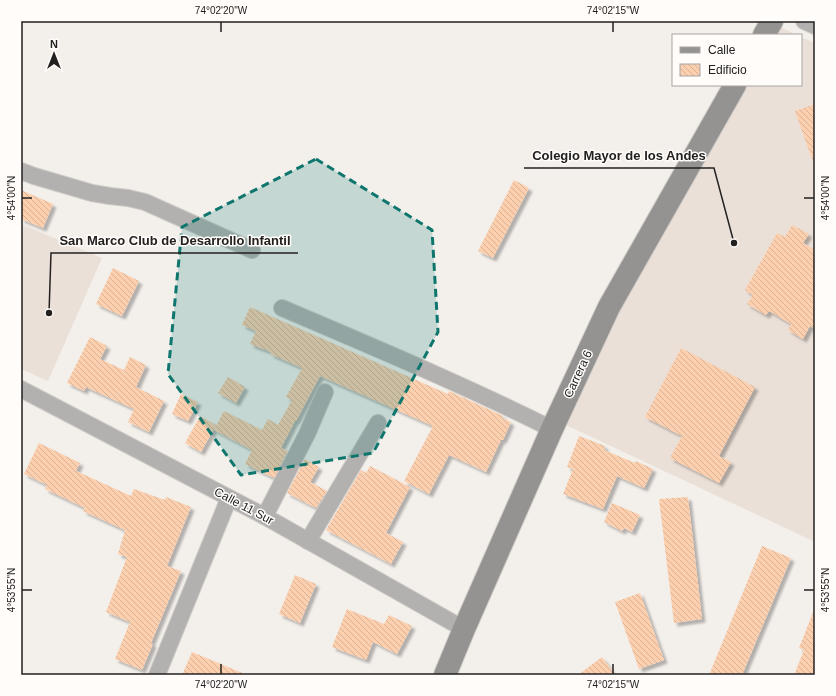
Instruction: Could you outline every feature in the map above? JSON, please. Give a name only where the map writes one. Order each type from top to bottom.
[{"type":"main road","points":[[765,34],[772,21]]},
{"type":"main road","name":"Carrera 6","points":[[445,675],[552,429],[609,307],[734,86]]},
{"type":"street","points":[[804,21],[815,26]]},
{"type":"street","points":[[21,171],[92,193],[145,202],[252,250]]},
{"type":"street","points":[[282,308],[505,406],[552,429]]},
{"type":"street","name":"Calle 11 Sur","points":[[21,389],[264,516],[464,630]]},
{"type":"street","points":[[264,516],[307,434],[325,392]]},
{"type":"street","points":[[308,541],[378,423]]},
{"type":"street","points":[[157,675],[229,498]]},
{"type":"highlighted area","points":[[316,159],[432,230],[438,332],[373,453],[241,475],[168,374],[182,227]]},
{"type":"shaded area","points":[[768,21],[795,34],[761,34]]},
{"type":"shaded area","points":[[802,37],[815,43],[815,542],[564,424],[579,388],[735,86],[802,86]]},
{"type":"shaded area","points":[[21,224],[102,258],[48,381],[21,369]]},
{"type":"building","points":[[815,104],[815,161],[813,162],[795,111]]},
{"type":"building","points":[[514,180],[529,188],[493,258],[478,251]]},
{"type":"building","points":[[21,190],[53,204],[43,228],[21,219]]},
{"type":"building","points":[[792,225],[809,234],[803,243],[815,250],[815,329],[810,326],[803,339],[788,330],[791,324],[769,311],[766,315],[747,304],[753,295],[745,290],[777,233],[785,237]]},
{"type":"building","points":[[113,268],[139,281],[122,316],[96,304]]},
{"type":"building","points":[[250,307],[448,394],[449,391],[503,416],[502,418],[511,422],[486,472],[449,455],[429,494],[404,481],[433,426],[320,376],[281,448],[288,451],[274,478],[245,464],[252,450],[214,430],[224,411],[262,430],[268,419],[278,425],[292,400],[286,397],[302,368],[270,354],[271,352],[250,344],[256,331],[242,325]]},
{"type":"building","points":[[90,337],[107,346],[100,359],[124,370],[130,357],[146,365],[136,387],[164,401],[149,432],[128,422],[134,409],[86,387],[84,391],[67,383]]},
{"type":"building","points":[[681,348],[755,387],[719,456],[731,462],[719,483],[670,458],[682,436],[645,417]]},
{"type":"building","points":[[228,377],[245,387],[236,403],[218,393]]},
{"type":"building","points":[[181,394],[198,402],[188,421],[172,414]]},
{"type":"building","points":[[200,416],[216,425],[201,452],[185,443]]},
{"type":"building","points":[[579,436],[605,446],[604,450],[635,463],[636,461],[653,469],[644,488],[617,476],[603,509],[563,494],[573,469],[567,467]]},
{"type":"building","points":[[39,443],[80,463],[76,471],[131,496],[134,489],[165,500],[166,497],[191,507],[167,566],[181,571],[151,643],[153,644],[142,670],[115,659],[130,622],[106,612],[127,557],[118,554],[125,530],[83,511],[85,508],[45,489],[47,485],[24,474]]},
{"type":"building","points":[[305,459],[319,467],[310,482],[327,491],[316,508],[287,493]]},
{"type":"building","points":[[370,466],[410,487],[386,533],[403,542],[391,564],[326,530],[361,470],[366,473]]},
{"type":"building","points":[[688,497],[702,619],[674,623],[659,499]]},
{"type":"building","points":[[612,503],[640,515],[632,532],[624,528],[622,531],[604,522]]},
{"type":"building","points":[[762,546],[791,558],[742,675],[709,675]]},
{"type":"building","points":[[295,575],[316,584],[300,623],[279,614]]},
{"type":"building","points":[[640,593],[664,660],[639,669],[615,602]]},
{"type":"building","points":[[347,609],[384,624],[389,615],[412,626],[397,654],[373,642],[366,660],[332,647]]},
{"type":"building","points":[[814,610],[815,675],[794,675],[804,650],[799,648]]},
{"type":"building","points":[[192,652],[247,675],[182,675]]},
{"type":"building","points":[[602,657],[615,675],[578,675]]},
{"type":"place","name":"Colegio Mayor de los Andes","points":[[734,243]]},
{"type":"place","name":"San Marco Club de Desarrollo Infantil","points":[[49,313]]}]
